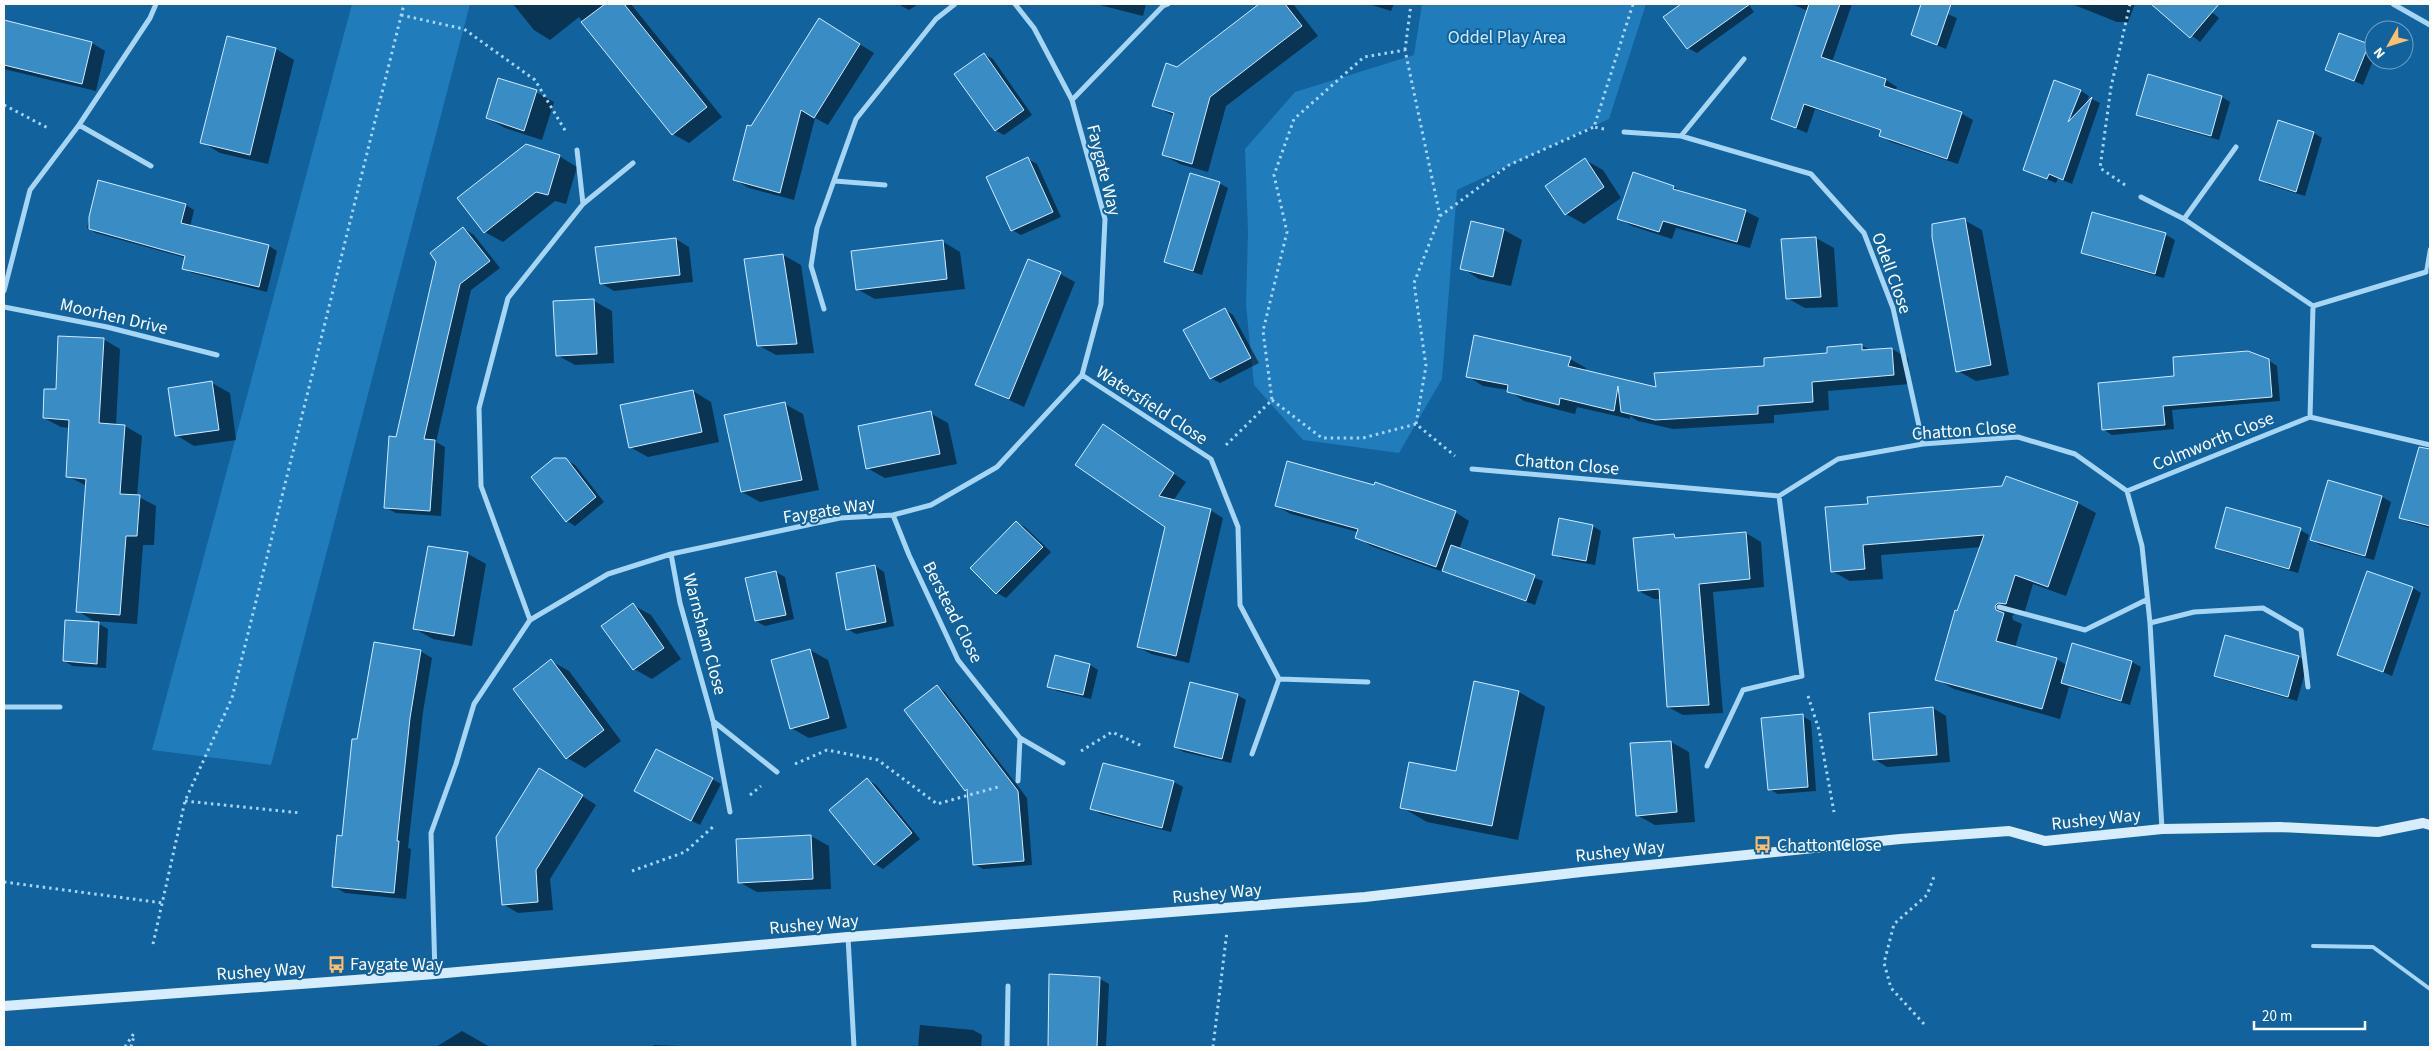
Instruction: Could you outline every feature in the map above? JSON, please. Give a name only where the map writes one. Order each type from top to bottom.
[{"type":"street","points":[[4,291],[30,190],[79,125],[150,18],[156,4]]},
{"type":"street","points":[[824,309],[811,266],[817,228],[856,120],[936,19],[955,4]]},
{"type":"street","name":"Faygate Way","points":[[435,974],[431,833],[456,764],[474,704],[530,620],[608,574],[671,554],[840,518],[893,515],[931,505],[997,467],[1082,376],[1101,304],[1105,219],[1072,100],[1034,28],[1015,4]]},
{"type":"street","points":[[2393,4],[2430,25]]},
{"type":"street","points":[[1072,100],[1165,5]]},
{"type":"street","points":[[1681,136],[1744,59]]},
{"type":"street","points":[[79,125],[151,166]]},
{"type":"street","name":"Odell Close","points":[[1624,132],[1681,136],[1811,174],[1864,233],[1893,308],[1922,444]]},
{"type":"street","points":[[2184,219],[2236,147]]},
{"type":"street","points":[[577,150],[584,204]]},
{"type":"street","points":[[530,620],[481,486],[479,408],[508,298],[584,204],[633,163]]},
{"type":"street","points":[[835,181],[885,185]]},
{"type":"street","points":[[2142,197],[2184,219],[2313,306]]},
{"type":"street","points":[[2313,306],[2426,272]]},
{"type":"street","name":"Moorhen Drive","points":[[4,306],[107,327],[217,355]]},
{"type":"street","points":[[2313,306],[2310,417],[2430,445]]},
{"type":"street","name":"Watersfield Close","points":[[1082,376],[1211,460],[1238,527],[1240,605],[1278,679]]},
{"type":"street","name":"Colmworth Close","points":[[2127,491],[2310,417]]},
{"type":"street","name":"Chatton Close","points":[[1472,469],[1779,496],[1838,459],[1922,444],[2018,437],[2075,454],[2127,491]]},
{"type":"street","points":[[2127,491],[2142,546],[2146,600],[2150,623],[2162,829]]},
{"type":"street","points":[[1707,766],[1743,690],[1802,676],[1779,496]]},
{"type":"street","name":"Berstead Close","points":[[893,515],[958,660],[1020,738],[1063,763]]},
{"type":"street","name":"Warnsham Close","points":[[671,554],[680,603],[713,721],[730,812]]},
{"type":"street","points":[[1999,607],[2085,630],[2146,600]]},
{"type":"street","points":[[2150,623],[2194,612],[2263,608],[2301,630],[2308,687]]},
{"type":"street","points":[[1252,754],[1278,679],[1368,682]]},
{"type":"street","points":[[4,707],[60,707]]},
{"type":"street","name":"Warnsham Close","points":[[713,721],[777,772]]},
{"type":"street","points":[[1018,781],[1020,738]]},
{"type":"street","name":"Rushey Way","points":[[4,1006],[435,974],[848,937],[1365,897],[1581,872],[1900,839],[2009,831],[2045,841],[2162,829],[2280,827],[2378,832],[2423,823],[2430,825]]},
{"type":"street","points":[[848,937],[854,1047]]},
{"type":"street","points":[[1007,1047],[1008,986]]},
{"type":"lane","points":[[2426,272],[2430,249]]},
{"type":"lane","points":[[2314,946],[2373,947],[2430,989]]},
{"type":"path","points":[[153,944],[185,802],[232,698],[404,4]]},
{"type":"path","points":[[1411,4],[1405,50],[1440,216]]},
{"type":"path","points":[[1594,127],[1633,4]]},
{"type":"path","points":[[2130,4],[2111,88],[2100,168],[2142,197]]},
{"type":"path","points":[[401,15],[464,29],[535,80],[577,150]]},
{"type":"path","points":[[1405,50],[1364,57],[1294,118],[1274,175],[1287,232],[1263,331],[1272,400],[1322,438],[1363,438],[1416,424]]},
{"type":"path","points":[[4,105],[69,139]]},
{"type":"path","points":[[1416,424],[1426,366],[1414,283],[1440,216],[1509,165],[1594,127],[1624,132]]},
{"type":"path","points":[[1211,460],[1272,400]]},
{"type":"path","points":[[1416,424],[1472,469]]},
{"type":"path","points":[[1802,676],[1819,730],[1834,812]]},
{"type":"path","points":[[1063,763],[1112,732],[1142,746]]},
{"type":"path","points":[[632,871],[685,852],[777,772],[827,750],[878,760],[937,804],[1018,781]]},
{"type":"path","points":[[185,802],[301,813]]},
{"type":"path","points":[[1924,1024],[1891,988],[1884,963],[1894,924],[1927,895],[1935,874]]},
{"type":"path","points":[[4,882],[163,903]]},
{"type":"path","points":[[1213,1047],[1230,908]]},
{"type":"path","points":[[125,1047],[134,1033],[132,1047]]},
{"type":"green space","points":[[352,4],[470,4],[271,765],[152,750]]},
{"type":"green space","name":"Oddel Play Area","points":[[1422,4],[1646,4],[1609,119],[1457,190],[1442,379],[1399,453],[1303,440],[1254,385],[1246,305],[1248,232],[1245,149],[1295,92],[1414,55]]},
{"type":"building","points":[[605,4],[624,4],[707,107],[672,135],[581,22]]},
{"type":"building","points":[[1259,4],[1285,4],[1302,26],[1210,97],[1192,164],[1162,155],[1174,113],[1152,106],[1166,63],[1177,67]]},
{"type":"building","points":[[1681,4],[1750,4],[1687,49],[1663,17]]},
{"type":"building","points":[[1809,4],[1840,4],[1821,57],[1886,79],[1884,86],[1962,112],[1947,159],[1879,136],[1881,130],[1804,104],[1796,128],[1771,119]]},
{"type":"building","points":[[1921,4],[1951,4],[1937,45],[1911,35]]},
{"type":"building","points":[[2151,4],[2219,4],[2190,38]]},
{"type":"building","points":[[819,18],[860,44],[814,118],[801,110],[780,193],[733,180],[747,125],[751,126]]},
{"type":"building","points":[[4,20],[92,42],[82,84],[4,65]]},
{"type":"building","points":[[2339,33],[2364,42],[2364,56],[2354,81],[2325,70]]},
{"type":"building","points":[[227,36],[276,48],[250,155],[200,143]]},
{"type":"building","points":[[984,53],[1024,110],[995,131],[954,74]]},
{"type":"building","points":[[2148,74],[2222,96],[2211,136],[2136,115]]},
{"type":"building","points":[[498,78],[537,90],[524,131],[486,118]]},
{"type":"building","points":[[2054,80],[2081,90],[2068,122],[2092,97],[2063,180],[2049,174],[2047,179],[2023,170]]},
{"type":"building","points":[[2278,120],[2314,132],[2296,192],[2259,180]]},
{"type":"building","points":[[526,144],[560,155],[548,195],[536,192],[484,233],[457,198]]},
{"type":"building","points":[[1028,157],[1053,212],[1011,231],[986,177]]},
{"type":"building","points":[[1585,158],[1604,187],[1565,215],[1545,186]]},
{"type":"building","points":[[1633,172],[1674,186],[1673,189],[1746,210],[1737,242],[1663,221],[1659,232],[1617,219]]},
{"type":"building","points":[[1190,173],[1220,182],[1193,271],[1164,262]]},
{"type":"building","points":[[98,180],[186,204],[181,223],[269,245],[259,287],[182,269],[185,256],[89,229],[89,217]]},
{"type":"building","points":[[2092,212],[2166,233],[2155,274],[2081,253]]},
{"type":"building","points":[[1965,218],[1991,365],[1956,372],[1932,237],[1932,224]]},
{"type":"building","points":[[1471,221],[1504,229],[1493,277],[1460,269]]},
{"type":"building","points":[[463,227],[490,261],[460,284],[424,439],[435,440],[430,511],[384,508],[389,436],[396,437],[436,262],[430,253]]},
{"type":"building","points":[[1816,237],[1821,297],[1786,299],[1781,239]]},
{"type":"building","points":[[676,238],[680,275],[600,284],[595,247]]},
{"type":"building","points":[[943,240],[947,279],[856,290],[851,251]]},
{"type":"building","points":[[783,254],[797,344],[757,346],[744,259]]},
{"type":"building","points":[[1028,259],[1061,272],[1009,399],[975,385]]},
{"type":"building","points":[[594,299],[597,354],[556,356],[553,301]]},
{"type":"building","points":[[1225,308],[1251,358],[1210,379],[1183,330]]},
{"type":"building","points":[[1474,335],[1571,357],[1568,366],[1656,387],[1654,373],[1764,366],[1764,358],[1827,353],[1827,347],[1862,344],[1862,350],[1892,348],[1894,375],[1812,382],[1813,402],[1758,406],[1758,414],[1655,420],[1621,412],[1618,386],[1614,411],[1560,398],[1559,405],[1507,392],[1508,385],[1466,377]]},
{"type":"building","points":[[58,336],[104,338],[99,423],[125,425],[120,494],[140,495],[137,536],[126,536],[120,615],[76,612],[86,479],[66,477],[69,420],[43,418],[44,389],[56,389]]},
{"type":"building","points":[[2248,351],[2269,359],[2272,397],[2163,406],[2165,425],[2102,430],[2098,383],[2174,376],[2173,357]]},
{"type":"building","points":[[212,381],[219,430],[175,436],[168,388]]},
{"type":"building","points":[[693,390],[702,432],[629,448],[620,405]]},
{"type":"building","points":[[785,402],[802,480],[741,492],[724,415]]},
{"type":"building","points":[[931,411],[940,454],[866,469],[858,426]]},
{"type":"building","points":[[1103,424],[1174,473],[1159,496],[1211,509],[1176,656],[1137,647],[1165,527],[1075,465]]},
{"type":"building","points":[[2419,447],[2430,449],[2430,526],[2399,518]]},
{"type":"building","points":[[554,458],[566,458],[596,497],[566,522],[531,477]]},
{"type":"building","points":[[1287,461],[1374,485],[1375,482],[1456,511],[1436,567],[1355,538],[1358,529],[1275,506]]},
{"type":"building","points":[[2006,476],[2078,502],[2048,587],[2015,575],[2006,604],[1998,603],[1995,606],[1996,610],[2004,613],[1996,641],[2057,658],[2042,709],[1935,680],[1955,610],[1957,611],[1984,535],[1863,545],[1865,569],[1831,572],[1825,507],[1868,504],[1867,497],[2002,486]]},
{"type":"building","points":[[2328,480],[2382,496],[2365,556],[2310,540]]},
{"type":"building","points":[[2226,507],[2301,528],[2289,569],[2215,548]]},
{"type":"building","points":[[1559,518],[1593,525],[1586,561],[1552,555]]},
{"type":"building","points":[[1016,521],[1043,547],[996,594],[970,568]]},
{"type":"building","points":[[1746,532],[1750,579],[1699,584],[1709,705],[1667,707],[1659,589],[1638,591],[1633,538],[1674,534],[1675,538]]},
{"type":"building","points":[[1451,545],[1535,575],[1526,601],[1442,571]]},
{"type":"building","points":[[428,546],[468,552],[454,636],[413,629]]},
{"type":"building","points":[[875,565],[886,622],[846,630],[836,573]]},
{"type":"building","points":[[776,571],[786,615],[755,621],[745,578]]},
{"type":"building","points":[[2367,571],[2413,587],[2383,672],[2337,655]]},
{"type":"building","points":[[633,603],[664,648],[633,670],[601,626]]},
{"type":"building","points":[[65,620],[99,622],[97,664],[63,661]]},
{"type":"building","points":[[2225,635],[2299,656],[2288,697],[2214,676]]},
{"type":"building","points":[[374,642],[421,650],[410,718],[397,841],[399,841],[394,893],[332,887],[337,835],[342,836],[352,739],[357,739]]},
{"type":"building","points":[[2072,643],[2132,661],[2121,701],[2061,683]]},
{"type":"building","points":[[810,649],[829,718],[790,729],[771,660]]},
{"type":"building","points":[[1055,655],[1090,664],[1083,695],[1047,687]]},
{"type":"building","points":[[551,659],[604,730],[566,759],[513,689]]},
{"type":"building","points":[[1474,681],[1519,691],[1492,826],[1400,808],[1409,762],[1456,771]]},
{"type":"building","points":[[1190,682],[1238,694],[1222,759],[1174,747]]},
{"type":"building","points":[[937,685],[1018,791],[1024,861],[973,865],[967,789],[965,791],[904,710]]},
{"type":"building","points":[[1933,707],[1937,755],[1873,760],[1869,713]]},
{"type":"building","points":[[1803,714],[1808,787],[1768,790],[1761,718]]},
{"type":"building","points":[[1671,741],[1677,812],[1636,816],[1630,743]]},
{"type":"building","points":[[656,749],[713,778],[691,821],[634,791]]},
{"type":"building","points":[[1103,763],[1174,781],[1162,828],[1090,809]]},
{"type":"building","points":[[539,768],[583,795],[536,870],[538,902],[502,905],[496,837]]},
{"type":"building","points":[[867,778],[912,833],[874,865],[829,810]]},
{"type":"building","points":[[811,835],[813,879],[738,883],[736,839]]},
{"type":"building","points":[[1049,974],[1100,977],[1097,1047],[1048,1047]]},
{"type":"place","name":"Chatton Close","points":[[1763,845]]},
{"type":"place","name":"Faygate Way","points":[[336,964]]}]
